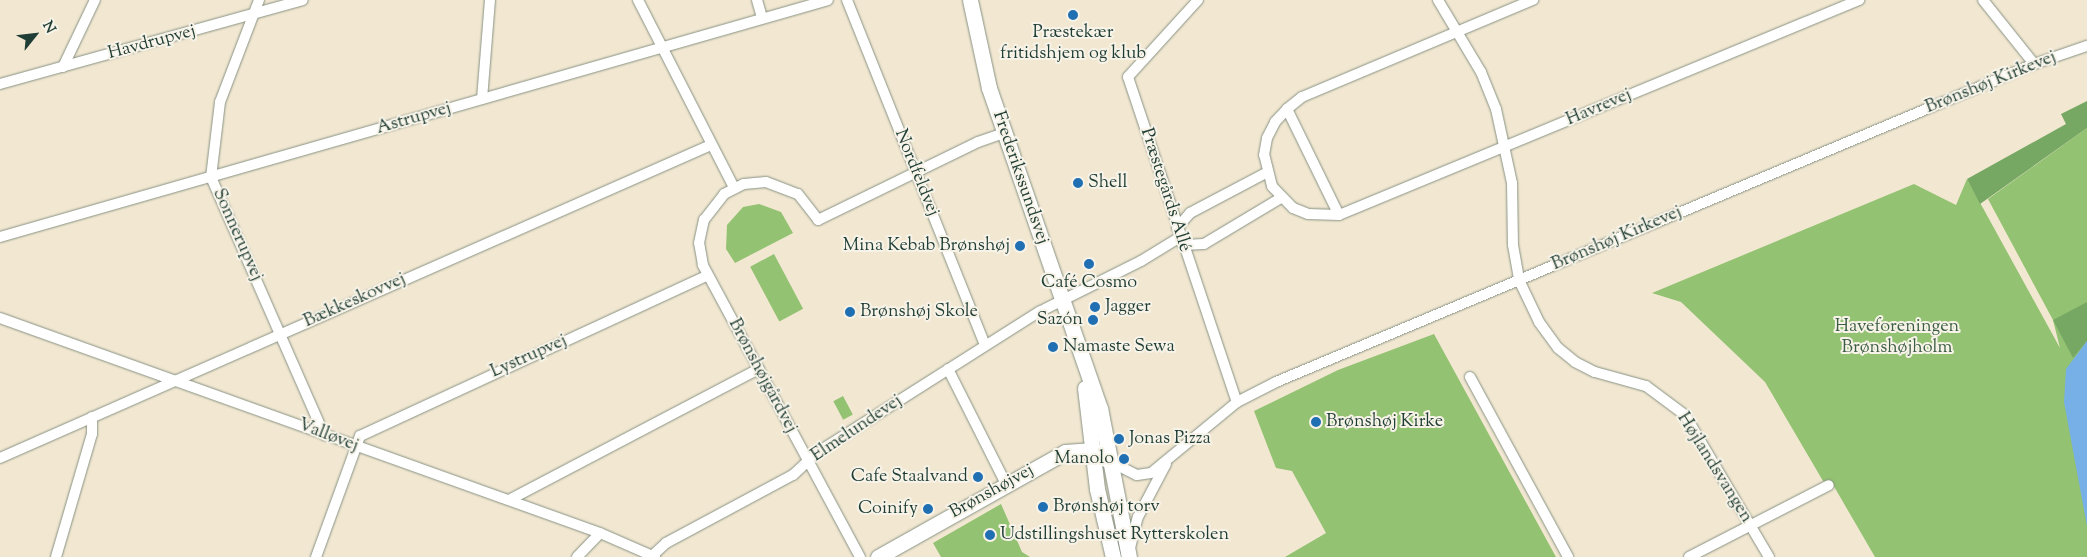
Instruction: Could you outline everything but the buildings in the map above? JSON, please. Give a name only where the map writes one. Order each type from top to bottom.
[{"type":"main road","name":"Frederikssundsvej","points":[[970,0],[986,77],[1100,408],[1128,556]]},
{"type":"main road","name":"Frederikssundsvej","points":[[1080,354],[1098,498],[1113,557]]},
{"type":"main road","points":[[1093,450],[1109,462]]},
{"type":"main road","name":"Brønshøjvej","points":[[878,557],[1066,452],[1093,450]]},
{"type":"street","points":[[63,67],[95,0]]},
{"type":"street","name":"Sonnerupvej","points":[[259,0],[220,102],[211,177],[324,435]]},
{"type":"street","name":"Havdrupvej","points":[[0,84],[252,16],[303,0]]},
{"type":"street","points":[[482,99],[490,0]]},
{"type":"street","points":[[638,0],[734,188],[755,182],[778,184],[798,194],[818,220],[916,172],[1004,133]]},
{"type":"street","points":[[757,0],[762,18]]},
{"type":"street","name":"Astrupvej","points":[[0,237],[828,0]]},
{"type":"street","name":"Nordfeldvej","points":[[847,0],[985,346]]},
{"type":"street","name":"Præstegårds Allé","points":[[1198,0],[1128,77],[1180,237],[1237,402]]},
{"type":"street","name":"Højlandsvangen","points":[[1438,0],[1460,32],[1481,72],[1506,147],[1519,280],[1539,322],[1568,357],[1594,372],[1646,386],[1684,415],[1769,557]]},
{"type":"street","points":[[1287,108],[1339,215],[1308,214],[1281,198],[1266,173],[1264,155],[1267,138],[1274,122],[1287,108],[1316,90],[1460,32],[1533,0]]},
{"type":"street","name":"Havrevej","points":[[1339,215],[1859,0]]},
{"type":"street","points":[[1984,0],[2034,64]]},
{"type":"street","name":"Brønshøj Kirkevej","points":[[1109,462],[1144,476],[1166,464],[1237,402],[1276,382],[2034,64],[2087,46]]},
{"type":"street","name":"Bækkeskovvej","points":[[0,458],[711,144]]},
{"type":"street","points":[[1266,173],[1190,213],[1180,237],[1204,244],[1281,198]]},
{"type":"street","name":"Brønshøjgårdvej","points":[[734,188],[709,210],[700,231],[700,254],[708,275],[860,557]]},
{"type":"street","name":"Elmelundevej","points":[[654,556],[666,543],[793,475],[808,462],[985,346],[1062,300],[1077,295],[1180,237]]},
{"type":"street","name":"Lystrupvej","points":[[356,446],[360,436],[384,423],[708,275]]},
{"type":"street","name":"Valløvej","points":[[0,318],[178,380],[324,435],[600,533],[654,556]]},
{"type":"street","points":[[509,500],[759,369]]},
{"type":"street","points":[[948,369],[1006,484]]},
{"type":"street","points":[[1470,377],[1568,557]]},
{"type":"street","points":[[56,557],[92,434],[92,417]]},
{"type":"street","points":[[316,557],[356,446]]},
{"type":"street","name":"Brønshøj Kirkevej","points":[[1128,556],[1138,517],[1166,464]]},
{"type":"street","points":[[1689,557],[1749,524],[1829,485]]},
{"type":"street","points":[[577,557],[600,533]]},
{"type":"green space","points":[[2087,101],[2087,128],[1980,204],[1967,179],[2066,124],[2061,114]]},
{"type":"green space","name":"Haveforeningen Brønshøjholm","points":[[2087,128],[2087,557],[1875,557],[1832,483],[1823,481],[1765,382],[1681,302],[1652,293],[1914,184],[1956,205],[1967,179],[2060,348],[2053,320],[1988,199]]},
{"type":"green space","points":[[759,204],[781,212],[793,233],[735,263],[726,249],[727,225],[743,207]]},
{"type":"green space","points":[[774,254],[803,309],[779,321],[750,267]]},
{"type":"green space","points":[[2087,302],[2087,341],[2073,358],[2053,320]]},
{"type":"green space","points":[[1434,334],[1556,557],[1285,557],[1326,533],[1292,471],[1276,468],[1254,411],[1338,370]]},
{"type":"green space","points":[[843,396],[853,415],[843,420],[833,401]]},
{"type":"green space","points":[[1001,504],[1022,552],[1030,557],[941,557],[933,543]]},
{"type":"water","points":[[2087,341],[2087,526],[2064,402],[2066,369]]},
{"type":"place","name":"Præstekær fritidshjem og klub","points":[[1073,15]]},
{"type":"place","name":"Shell","points":[[1078,183]]},
{"type":"place","name":"Mina Kebab Brønshøj","points":[[1020,246]]},
{"type":"place","name":"Café Cosmo","points":[[1089,264]]},
{"type":"place","name":"Jagger","points":[[1095,307]]},
{"type":"place","name":"Brønshøj Skole","points":[[850,312]]},
{"type":"place","name":"Sazón","points":[[1093,320]]},
{"type":"place","name":"Namaste Sewa","points":[[1053,347]]},
{"type":"place","name":"Brønshøj Kirke","points":[[1316,422]]},
{"type":"place","name":"Jonas Pizza","points":[[1119,439]]},
{"type":"place","name":"Manolo","points":[[1124,459]]},
{"type":"place","name":"Cafe Staalvand","points":[[978,477]]},
{"type":"place","name":"Brønshøj torv","points":[[1043,507]]},
{"type":"place","name":"Coinify","points":[[928,509]]},
{"type":"place","name":"Udstillingshuset Rytterskolen","points":[[990,535]]}]
